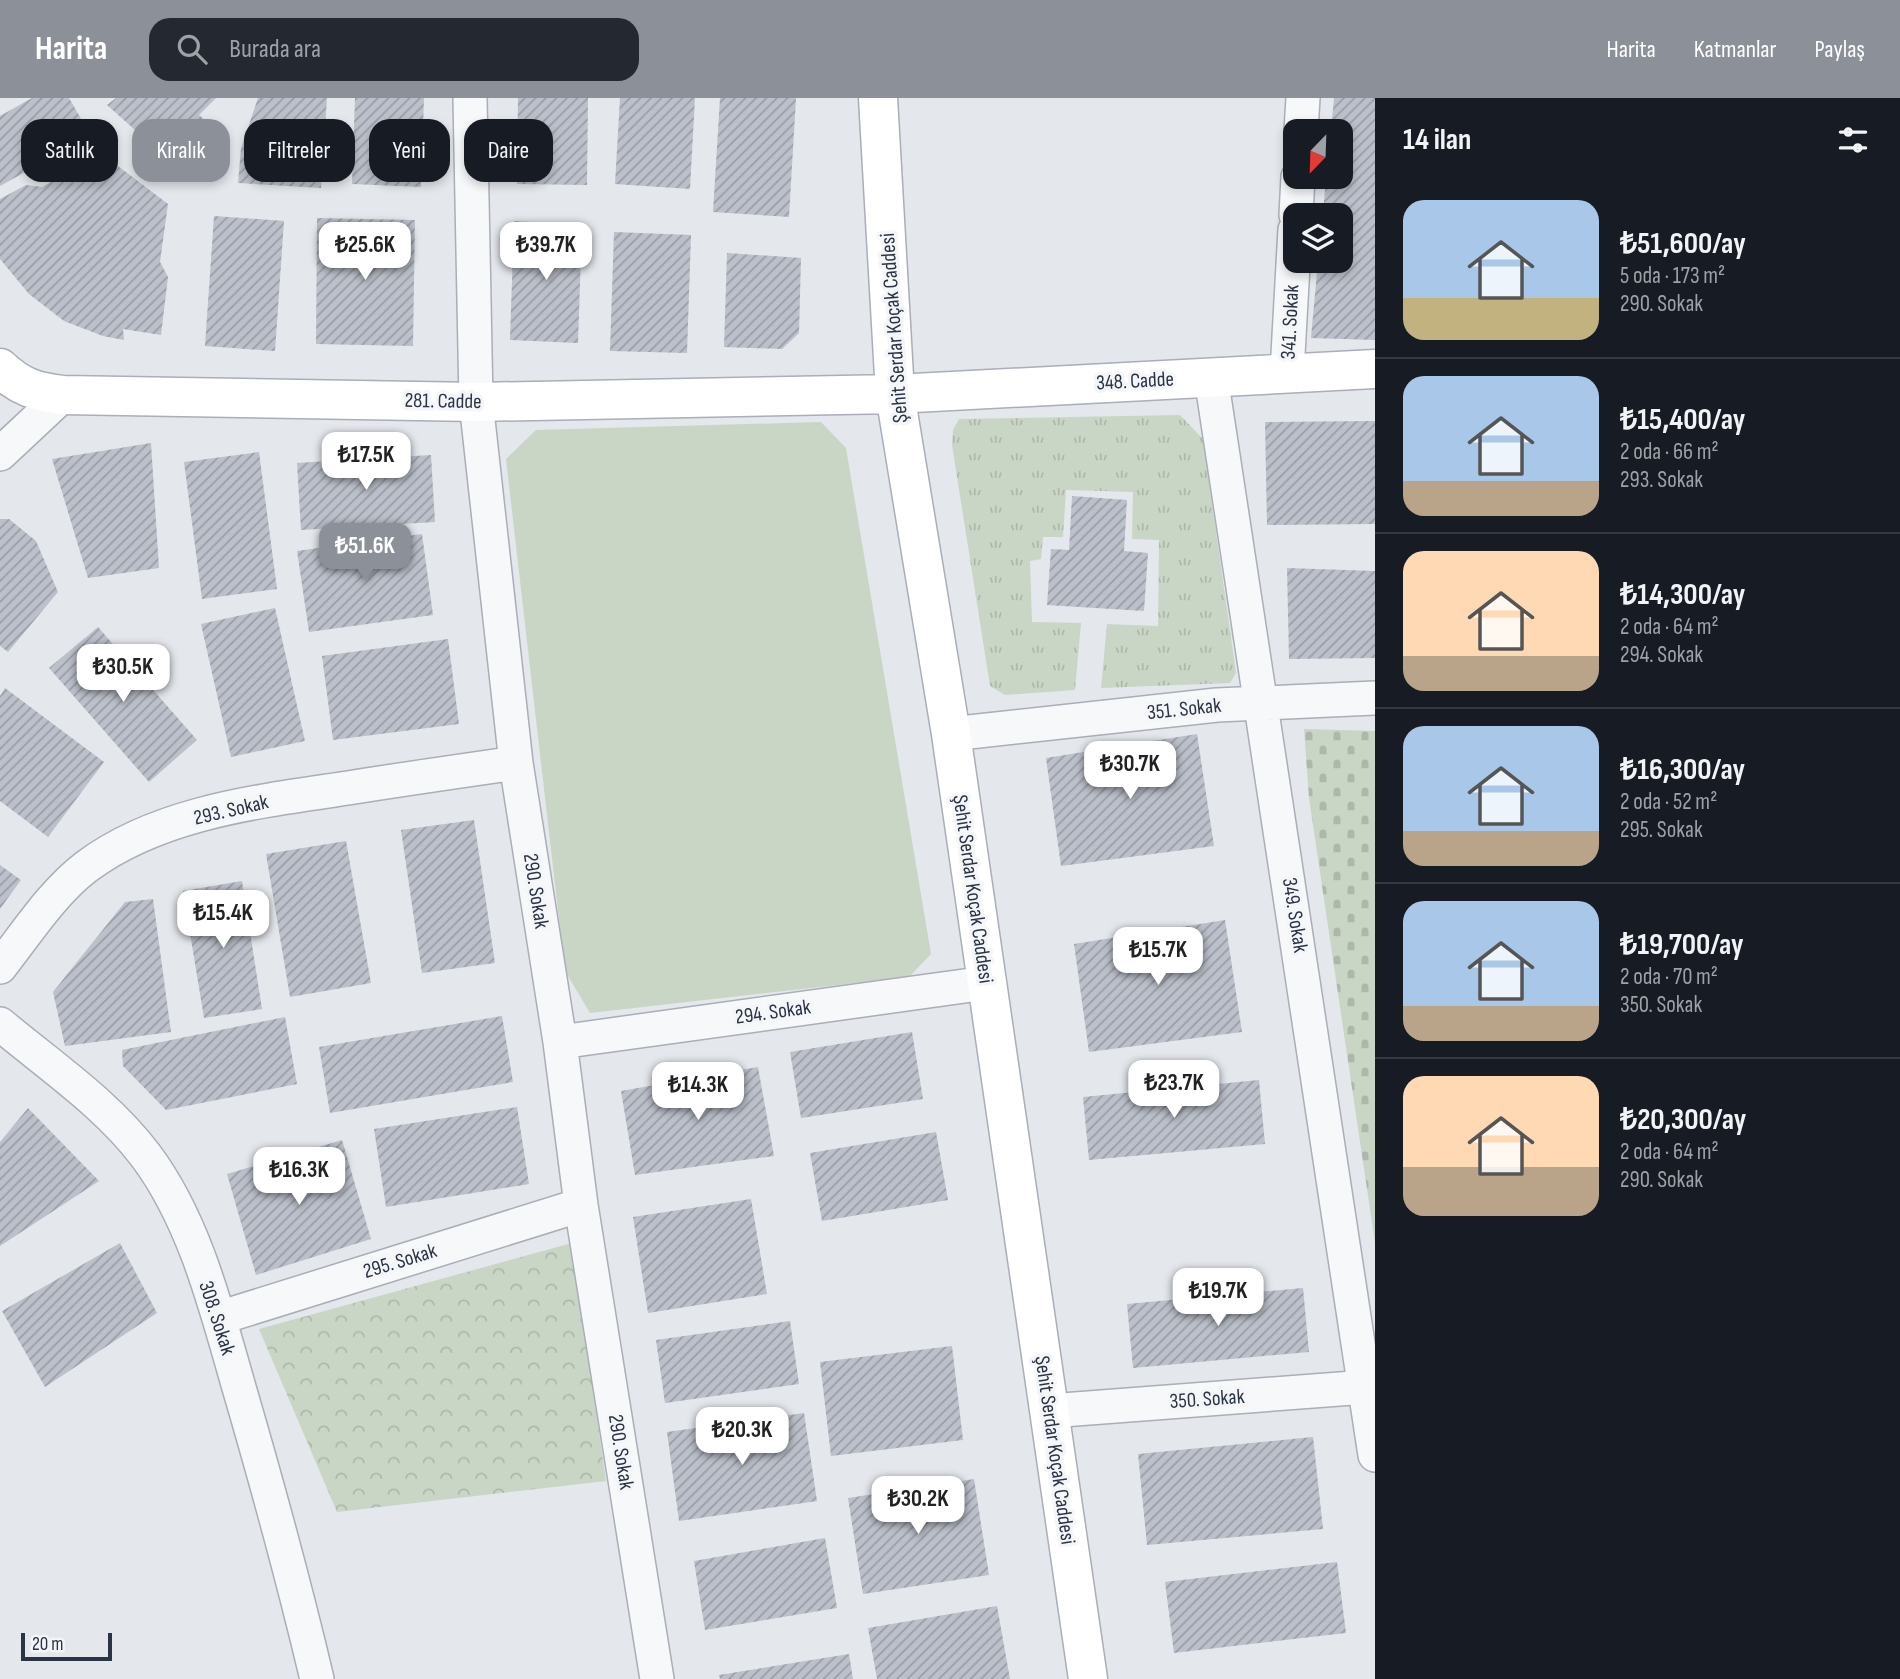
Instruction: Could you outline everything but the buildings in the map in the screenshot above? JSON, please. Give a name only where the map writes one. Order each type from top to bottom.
[{"type":"street","name":"290. Sokak","points":[[470,98],[476,402],[516,763],[560,1042],[581,1205],[657,1679]]},
{"type":"street","name":"Şehit Serdar Koçak Caddesi","points":[[878,98],[895,394],[951,734],[1088,1679]]},
{"type":"street","points":[[1302,119],[1303,98]]},
{"type":"street","name":"341. Sokak","points":[[1287,372],[1293,273]]},
{"type":"street","name":"281. Cadde","points":[[0,368],[13,381],[32,391],[63,395],[476,402],[895,394]]},
{"type":"street","name":"348. Cadde","points":[[895,394],[1375,369]]},
{"type":"street","name":"349. Sokak","points":[[1211,377],[1263,703],[1375,1455]]},
{"type":"street","points":[[0,454],[63,395]]},
{"type":"street","name":"351. Sokak","points":[[951,734],[1263,703],[1375,698]]},
{"type":"street","name":"293. Sokak","points":[[0,967],[85,867],[128,841],[186,820],[248,803],[516,763]]},
{"type":"street","name":"294. Sokak","points":[[560,1042],[986,982]]},
{"type":"street","name":"308. Sokak","points":[[0,1024],[100,1107],[146,1156],[185,1225],[219,1318],[291,1573],[317,1679]]},
{"type":"street","name":"295. Sokak","points":[[219,1318],[581,1205]]},
{"type":"street","name":"350. Sokak","points":[[1049,1411],[1366,1387]]},
{"type":"green space","points":[[1180,415],[1203,439],[1236,673],[1230,683],[1101,688],[1107,624],[1158,626],[1159,540],[1132,539],[1133,492],[1066,490],[1063,537],[1043,537],[1041,559],[1030,561],[1032,622],[1081,623],[1075,690],[1005,695],[990,686],[952,445],[953,430],[959,419]]},
{"type":"green space","points":[[821,422],[846,448],[931,954],[909,977],[590,1013],[565,971],[506,459],[536,430]]},
{"type":"green space","points":[[1304,729],[1375,731],[1375,1243],[1309,798]]},
{"type":"green space","points":[[572,1243],[606,1481],[337,1512],[259,1329]]}]
